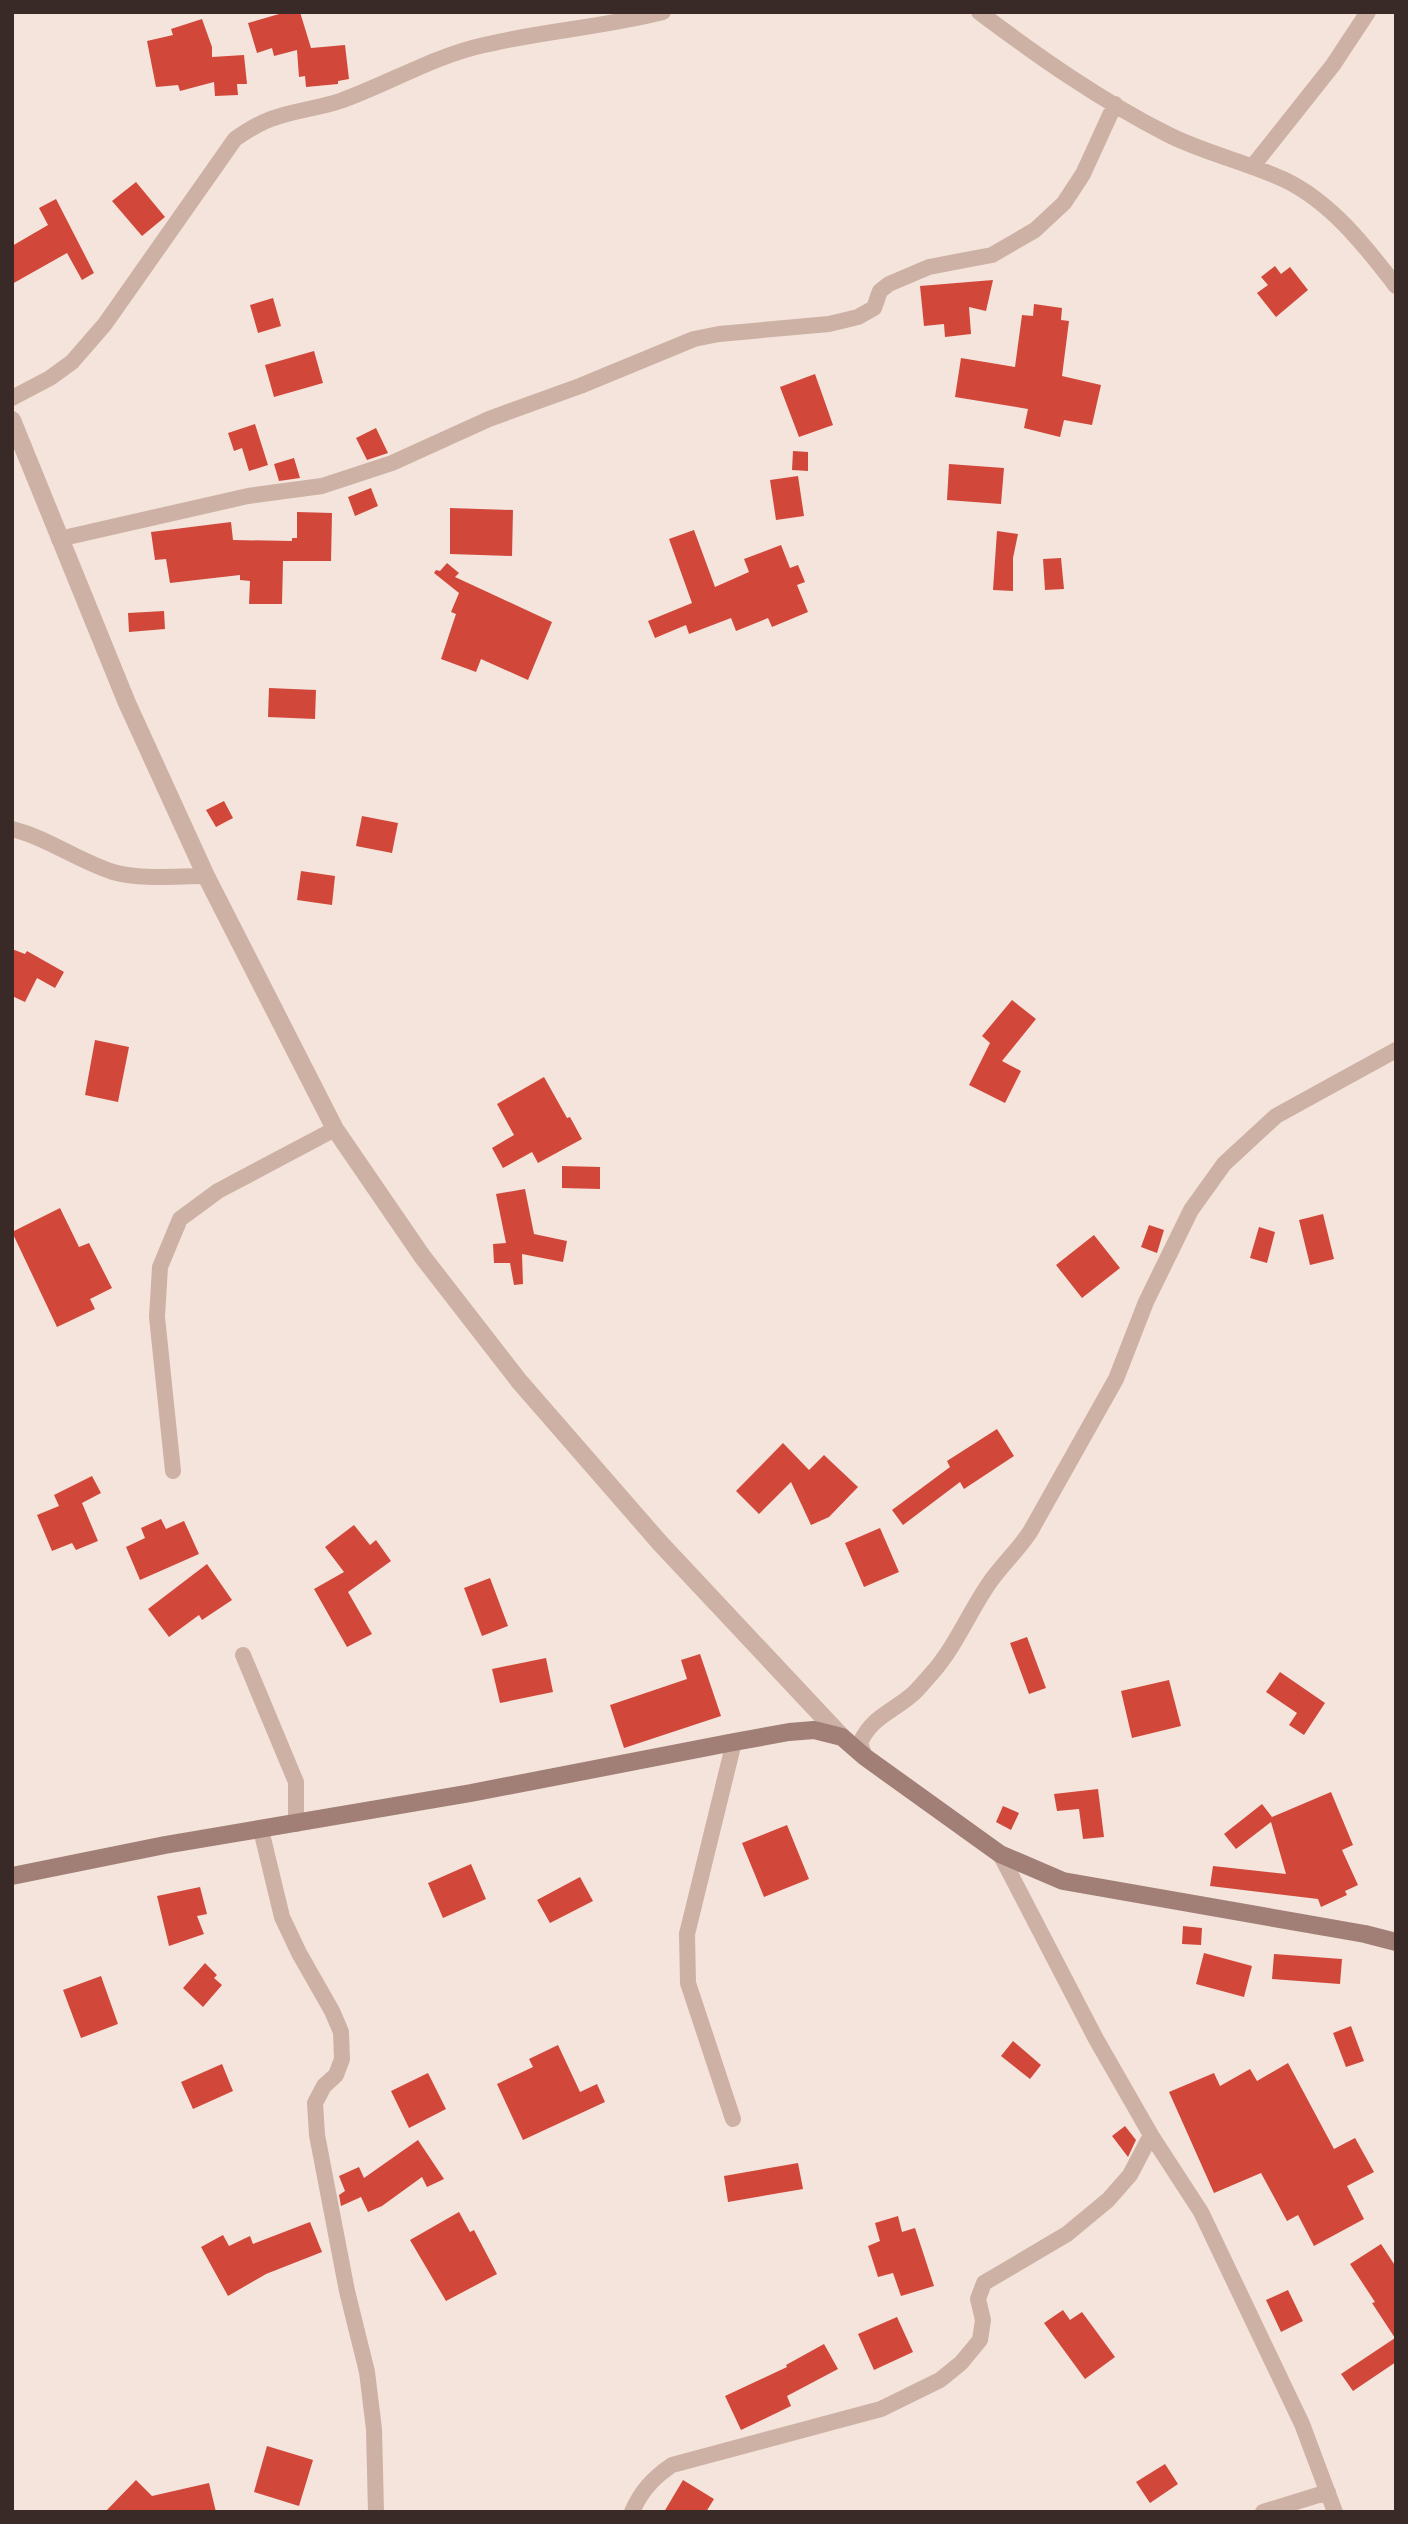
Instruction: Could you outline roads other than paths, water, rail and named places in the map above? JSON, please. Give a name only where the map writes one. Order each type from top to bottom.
[{"type":"main road","points":[[12,1876],[165,1845],[296,1824],[789,1732],[814,1730],[842,1737],[865,1757],[1000,1854],[1063,1881],[1365,1934],[1396,1942]]},
{"type":"street","points":[[12,398],[50,378],[72,362],[105,324],[235,139],[254,127],[275,117],[335,103],[444,58],[483,45],[663,12]]},
{"type":"street","points":[[979,12],[1061,72],[1168,135],[1287,181],[1316,198],[1374,258],[1396,286]]},
{"type":"street","points":[[1252,167],[1333,65],[1368,12]]},
{"type":"street","points":[[59,539],[248,496],[322,486],[392,463],[489,419],[580,386],[694,339],[719,334],[829,324],[858,317],[874,308],[880,291],[889,284],[929,267],[992,255],[1035,230],[1064,203],[1083,174],[1115,104]]},
{"type":"street","points":[[12,420],[127,703],[206,876],[335,1129],[422,1256],[519,1381],[660,1543],[842,1737]]},
{"type":"street","points":[[12,829],[33,834],[62,850],[112,871],[137,877],[206,876]]},
{"type":"street","points":[[865,1757],[860,1744],[866,1730],[912,1694],[934,1671],[959,1636],[989,1584],[1030,1532],[1116,1379],[1146,1302],[1191,1210],[1224,1164],[1276,1116],[1396,1050]]},
{"type":"street","points":[[173,1471],[157,1317],[160,1267],[180,1219],[218,1191],[335,1129]]},
{"type":"street","points":[[243,1655],[296,1782],[296,1824]]},
{"type":"street","points":[[733,2119],[688,1983],[687,1934],[702,1863],[734,1742]]},
{"type":"street","points":[[261,1830],[282,1916],[341,2032],[342,2059],[335,2075],[324,2086],[316,2103],[317,2135],[347,2291],[367,2372],[374,2429],[376,2512]]},
{"type":"street","points":[[1000,1854],[1096,2039],[1151,2135],[1201,2212],[1302,2424],[1335,2512]]},
{"type":"street","points":[[632,2512],[638,2498],[655,2477],[672,2466],[881,2409],[940,2380],[961,2363],[980,2340],[983,2320],[978,2299],[984,2283],[1068,2234],[1108,2200],[1130,2175],[1151,2135]]},
{"type":"street","points":[[1263,2512],[1328,2492]]}]
